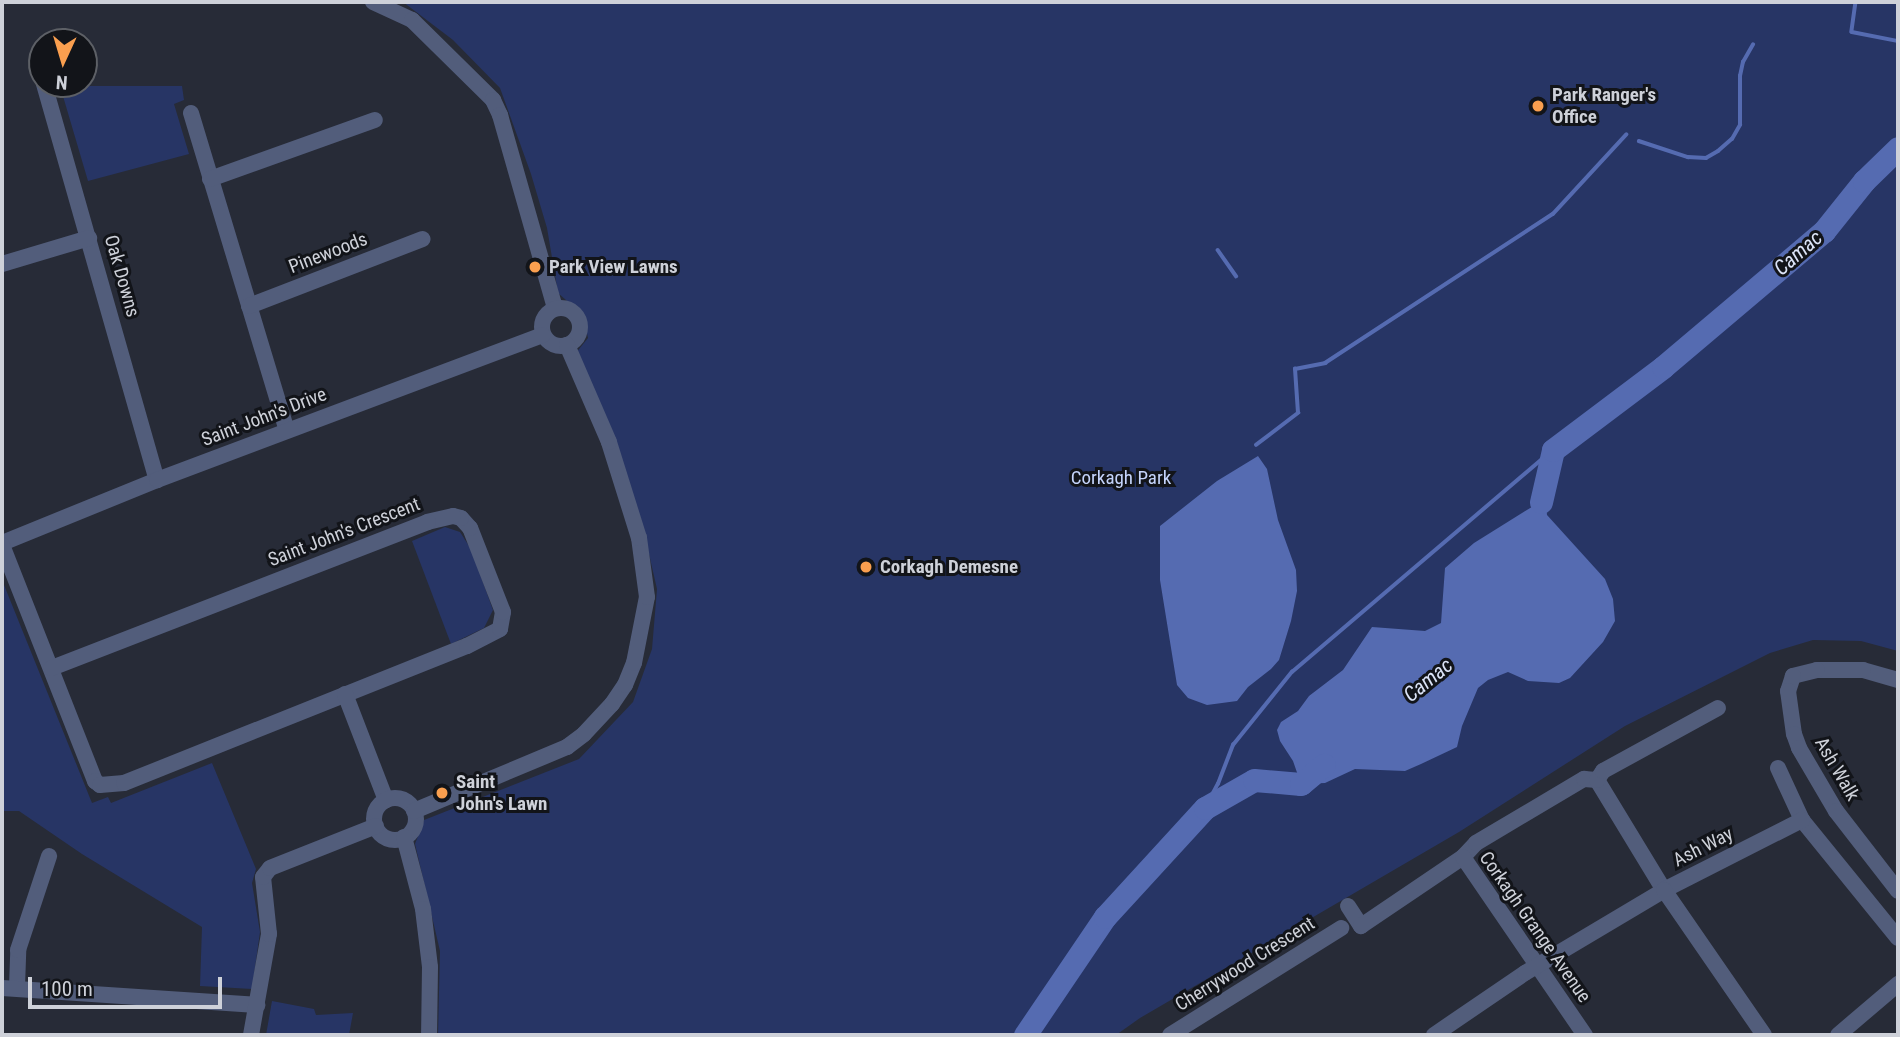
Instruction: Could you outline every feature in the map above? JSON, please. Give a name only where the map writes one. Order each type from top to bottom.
[{"type":"street","points":[[373,2],[412,19],[493,100],[555,308]]},
{"type":"street","name":"Oak Downs","points":[[48,98],[157,480]]},
{"type":"street","points":[[191,113],[287,430]]},
{"type":"street","points":[[210,179],[375,120]]},
{"type":"street","points":[[2,264],[89,238]]},
{"type":"street","name":"Pinewoods","points":[[249,306],[423,239]]},
{"type":"street","points":[[555,308],[568,308],[578,317],[580,330],[567,345],[556,346],[543,335],[544,316],[555,308]]},
{"type":"street","name":"Saint John's Drive","points":[[2,544],[157,480],[543,335]]},
{"type":"street","points":[[414,811],[567,747],[584,734],[612,704],[625,685],[634,663],[647,597],[639,538],[609,443],[567,345]]},
{"type":"street","name":"Saint John's Crescent","points":[[2,544],[95,781],[100,785],[124,783],[500,629],[503,612],[470,528],[461,518],[453,516],[428,522],[51,668]]},
{"type":"street","name":"Ash Walk","points":[[1898,680],[1863,670],[1816,670],[1793,676],[1788,691],[1790,714],[1799,748],[1836,811],[1898,891]]},
{"type":"street","points":[[345,694],[386,800]]},
{"type":"street","points":[[1463,857],[1476,843],[1584,779],[1597,780],[1604,771],[1718,708]]},
{"type":"street","points":[[1778,768],[1802,820],[1898,938]]},
{"type":"street","name":"Ash Way","points":[[1597,780],[1664,890],[1802,820]]},
{"type":"street","points":[[386,800],[405,801],[414,811],[415,823],[404,837],[391,839],[376,826],[375,814],[386,800]]},
{"type":"street","points":[[250,1035],[270,934],[263,877],[270,868],[376,826]]},
{"type":"street","points":[[404,837],[425,920],[430,968],[429,1035]]},
{"type":"street","points":[[49,856],[18,950],[9,988],[257,1005]]},
{"type":"street","name":"Corkagh Grange Avenue","points":[[1348,906],[1361,926],[1463,857],[1585,1035]]},
{"type":"street","points":[[1434,1035],[1536,967],[1664,890],[1764,1035]]},
{"type":"street","name":"Cherrywood Crescent","points":[[1170,1035],[1341,928]]},
{"type":"street","points":[[1838,1035],[1898,984]]},
{"type":"green space","name":"Corkagh Park","points":[[403,2],[1898,2],[1898,651],[1861,641],[1813,640],[1770,653],[1625,726],[1459,832],[1140,1018],[1116,1035],[438,1035],[440,951],[415,844],[424,820],[579,759],[633,702],[652,649],[657,589],[641,519],[575,354],[588,338],[583,315],[558,293],[547,228],[500,88],[453,40]]},
{"type":"green space","points":[[98,86],[182,86],[184,100],[174,104],[189,154],[88,181],[64,98],[98,98]]},
{"type":"green space","points":[[445,527],[460,532],[471,549],[493,610],[484,628],[451,644],[412,541]]},
{"type":"green space","points":[[2,580],[92,803],[108,797],[111,803],[212,763],[256,869],[252,883],[260,932],[252,989],[200,986],[202,927],[82,854],[19,811],[2,811]]},
{"type":"green space","points":[[272,1001],[314,1009],[316,1015],[353,1013],[349,1035],[266,1035]]},
{"type":"water","points":[[1258,456],[1267,469],[1278,520],[1296,570],[1297,591],[1291,621],[1279,660],[1271,669],[1248,687],[1237,701],[1207,705],[1188,698],[1177,685],[1160,580],[1160,526],[1217,481]]},
{"type":"water","points":[[1546,474],[1551,474],[1545,491],[1547,515],[1605,579],[1613,599],[1615,621],[1603,642],[1570,678],[1559,683],[1528,681],[1508,672],[1488,680],[1478,688],[1462,726],[1457,747],[1421,764],[1405,771],[1355,769],[1325,783],[1301,784],[1293,761],[1280,741],[1277,730],[1281,722],[1298,711],[1309,696],[1343,670],[1372,627],[1425,631],[1441,623],[1445,568],[1474,543],[1535,505]]},
{"type":"waterway","name":"Camac","points":[[1856,2],[1852,32],[1898,41]]},
{"type":"waterway","points":[[1639,141],[1688,157],[1706,158],[1718,151],[1732,139],[1740,125],[1740,76],[1743,62],[1753,45]]},
{"type":"waterway","points":[[1256,445],[1298,413],[1295,369],[1325,363],[1553,214],[1626,135]]},
{"type":"waterway","name":"Camac","points":[[1541,502],[1553,450],[1663,367],[1824,231],[1864,181],[1898,148]]},
{"type":"waterway","points":[[1218,250],[1236,276]]},
{"type":"waterway","name":"Camac","points":[[1205,808],[1218,784],[1233,745],[1292,672],[1553,450]]},
{"type":"waterway","name":"Camac","points":[[1025,1035],[1105,917],[1205,808],[1254,780],[1301,784],[1324,765]]},
{"type":"place","name":"Park Ranger's Office","points":[[1538,106]]},
{"type":"place","name":"Park View Lawns","points":[[535,267]]},
{"type":"place","name":"Corkagh Demesne","points":[[866,567]]},
{"type":"place","name":"Saint John's Lawn","points":[[442,793]]}]
